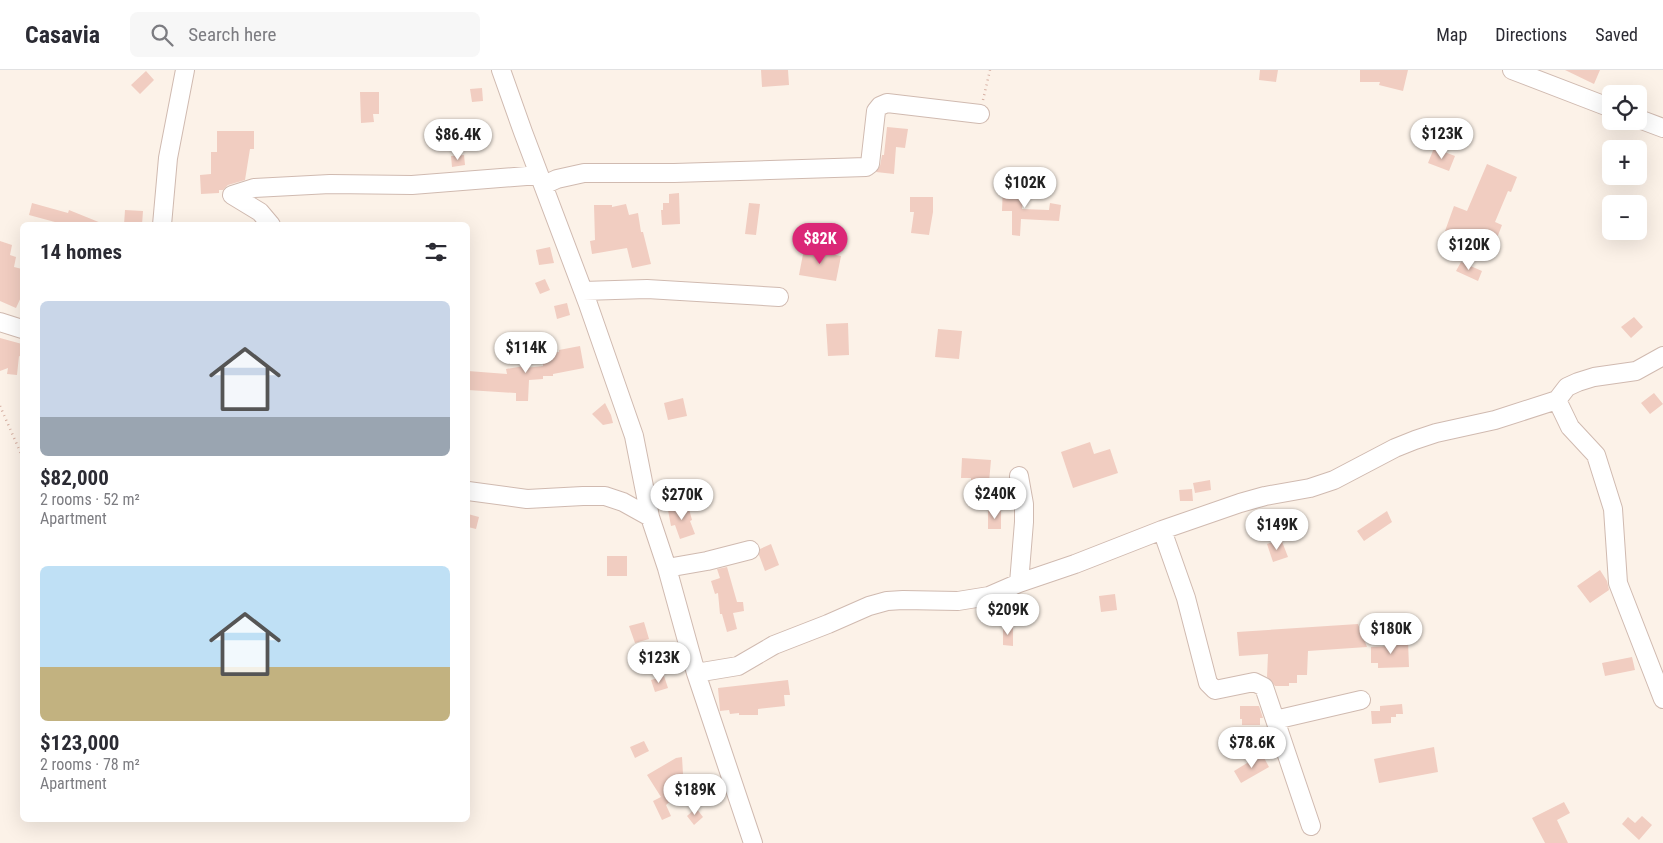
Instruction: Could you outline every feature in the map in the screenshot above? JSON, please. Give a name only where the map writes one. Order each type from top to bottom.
[{"type":"street","points":[[162,222],[168,158],[185,70]]},
{"type":"street","points":[[501,70],[583,291],[634,436],[650,517],[667,568],[681,624],[753,843]]},
{"type":"street","points":[[1512,70],[1602,105]]},
{"type":"street","points":[[269,222],[260,212],[232,195],[254,188],[330,184],[412,185],[541,180],[557,179],[584,172],[674,173],[866,166],[870,164],[876,111],[880,106],[887,103],[904,104],[980,114]]},
{"type":"street","points":[[1647,122],[1663,128]]},
{"type":"street","points":[[583,291],[646,289],[779,297]]},
{"type":"street","points":[[0,322],[20,328]]},
{"type":"street","points":[[696,673],[738,666],[774,645],[869,606],[887,601],[973,600],[989,596],[1162,530],[1257,498],[1310,488],[1334,480],[1395,448],[1415,440],[1436,433],[1495,420],[1557,400],[1567,387],[1578,382],[1594,377],[1636,371],[1663,356]]},
{"type":"street","points":[[1557,400],[1570,427],[1596,455],[1613,509],[1618,584],[1663,699]]},
{"type":"street","points":[[1018,476],[1024,504],[1019,584]]},
{"type":"street","points":[[470,491],[527,499],[605,496],[622,502],[650,517]]},
{"type":"street","points":[[1162,530],[1186,598],[1208,683],[1214,690],[1254,682],[1264,687],[1311,826]]},
{"type":"street","points":[[667,568],[750,550]]},
{"type":"street","points":[[1275,720],[1361,700]]},
{"type":"path","points":[[980,114],[990,70]]},
{"type":"path","points":[[0,406],[20,451]]},
{"type":"building","points":[[761,70],[788,70],[789,85],[762,87]]},
{"type":"building","points":[[1260,70],[1278,70],[1276,82],[1259,80]]},
{"type":"building","points":[[1360,70],[1408,70],[1403,91],[1379,85],[1380,82],[1360,82]]},
{"type":"building","points":[[1565,70],[1600,70],[1594,84]]},
{"type":"building","points":[[146,71],[154,80],[140,94],[131,85]]},
{"type":"building","points":[[482,88],[483,101],[472,102],[470,89]]},
{"type":"building","points":[[360,92],[379,92],[379,114],[373,114],[374,122],[361,123]]},
{"type":"building","points":[[887,127],[908,129],[905,148],[896,147],[894,174],[876,172],[880,166],[882,155],[884,155]]},
{"type":"building","points":[[217,131],[254,131],[254,149],[250,149],[245,180],[228,185],[223,190],[219,190],[219,193],[201,194],[200,175],[211,174],[211,152],[217,152]]},
{"type":"building","points":[[1434,148],[1455,156],[1449,171],[1428,163]]},
{"type":"building","points":[[464,155],[465,165],[452,167],[451,156]]},
{"type":"building","points":[[1487,164],[1517,177],[1511,192],[1508,191],[1495,222],[1502,225],[1497,238],[1494,236],[1489,248],[1445,231],[1454,206],[1467,211]]},
{"type":"building","points":[[1003,184],[1023,186],[1022,209],[1049,210],[1050,203],[1061,205],[1059,221],[1021,219],[1020,236],[1012,235],[1012,211],[1002,211]]},
{"type":"building","points":[[679,193],[680,224],[662,225],[661,210],[663,210],[663,203],[669,203],[669,194]]},
{"type":"building","points":[[910,197],[933,197],[933,212],[929,235],[911,233],[914,212],[910,212]]},
{"type":"building","points":[[32,203],[68,213],[69,210],[99,222],[55,222],[29,215]]},
{"type":"building","points":[[749,203],[760,204],[756,235],[745,234]]},
{"type":"building","points":[[626,204],[629,215],[638,213],[641,232],[643,232],[651,264],[632,268],[627,248],[592,254],[590,241],[595,240],[594,205],[612,205],[612,207]]},
{"type":"building","points":[[125,210],[143,211],[142,222],[124,222]]},
{"type":"building","points":[[0,241],[12,245],[10,255],[16,257],[14,267],[20,268],[20,299],[16,308],[0,301]]},
{"type":"building","points":[[550,247],[554,263],[539,265],[536,250]]},
{"type":"building","points":[[804,249],[841,256],[836,281],[799,275]]},
{"type":"building","points":[[1461,262],[1482,271],[1478,281],[1456,271]]},
{"type":"building","points":[[545,279],[550,290],[540,294],[535,283]]},
{"type":"building","points":[[567,303],[570,315],[557,319],[554,306]]},
{"type":"building","points":[[1634,317],[1643,327],[1631,338],[1621,327]]},
{"type":"building","points":[[848,323],[849,355],[828,356],[826,324]]},
{"type":"building","points":[[938,329],[962,331],[959,359],[935,357]]},
{"type":"building","points":[[0,338],[20,343],[17,375],[7,374],[8,368],[0,371]]},
{"type":"building","points":[[580,346],[584,368],[553,374],[553,376],[543,376],[543,379],[529,380],[528,401],[516,401],[516,393],[470,390],[470,371],[507,374],[506,369],[524,366],[525,368],[543,366],[543,353],[559,352],[559,350]]},
{"type":"building","points":[[1654,393],[1663,404],[1650,414],[1641,403]]},
{"type":"building","points":[[683,398],[687,416],[668,420],[664,403]]},
{"type":"building","points":[[605,403],[613,423],[603,425],[592,414]]},
{"type":"building","points":[[1090,442],[1094,454],[1110,449],[1118,473],[1073,488],[1061,452]]},
{"type":"building","points":[[962,458],[991,460],[989,482],[971,481],[971,478],[961,478]]},
{"type":"building","points":[[1210,480],[1211,490],[1195,493],[1193,483]]},
{"type":"building","points":[[1192,489],[1193,501],[1180,501],[1179,490]]},
{"type":"building","points":[[688,505],[692,520],[690,521],[695,534],[680,539],[675,525],[671,526],[668,510]]},
{"type":"building","points":[[988,511],[1001,511],[1001,529],[988,529]]},
{"type":"building","points":[[1387,511],[1392,522],[1364,541],[1357,531]]},
{"type":"building","points":[[470,515],[479,517],[476,529],[470,528]]},
{"type":"building","points":[[1281,539],[1288,557],[1273,562],[1267,544]]},
{"type":"building","points":[[771,544],[779,565],[765,571],[759,555],[760,549]]},
{"type":"building","points":[[607,556],[627,556],[627,576],[607,576]]},
{"type":"building","points":[[727,567],[737,602],[743,602],[744,611],[733,613],[737,629],[727,632],[722,614],[720,614],[718,593],[715,594],[711,581],[720,578],[717,569]]},
{"type":"building","points":[[1600,570],[1607,581],[1609,590],[1590,603],[1577,586]]},
{"type":"building","points":[[1115,594],[1117,610],[1101,612],[1099,596]]},
{"type":"building","points":[[644,622],[649,639],[635,643],[629,626]]},
{"type":"building","points":[[1358,624],[1367,647],[1308,651],[1307,675],[1297,675],[1297,683],[1289,683],[1289,686],[1275,686],[1267,677],[1268,654],[1239,656],[1237,632]]},
{"type":"building","points":[[1003,626],[1013,626],[1013,646],[1003,645]]},
{"type":"building","points":[[1391,641],[1408,641],[1409,667],[1378,668],[1378,663],[1371,663],[1371,647],[1388,646],[1388,644],[1391,644]]},
{"type":"building","points":[[1632,657],[1635,670],[1605,676],[1602,663]]},
{"type":"building","points":[[664,676],[668,688],[655,692],[651,680]]},
{"type":"building","points":[[788,680],[790,695],[784,695],[785,706],[758,709],[758,715],[739,715],[739,713],[730,714],[729,710],[720,711],[718,688]]},
{"type":"building","points":[[1402,704],[1403,714],[1396,714],[1396,717],[1391,717],[1391,723],[1372,724],[1371,711],[1380,711],[1380,706]]},
{"type":"building","points":[[1240,706],[1259,706],[1263,718],[1260,718],[1260,725],[1242,725]]},
{"type":"building","points":[[644,741],[649,751],[635,758],[630,747]]},
{"type":"building","points":[[1434,747],[1438,772],[1379,783],[1374,759]]},
{"type":"building","points":[[1262,754],[1269,767],[1241,783],[1234,771]]},
{"type":"building","points":[[682,757],[683,774],[670,781],[677,789],[684,786],[685,788],[666,805],[671,816],[662,820],[653,801],[661,797],[647,775],[676,758]]},
{"type":"building","points":[[1564,802],[1570,813],[1557,820],[1568,843],[1545,843],[1532,818]]},
{"type":"building","points":[[696,808],[703,817],[694,825],[687,816]]},
{"type":"building","points":[[1642,816],[1652,825],[1639,840],[1622,824],[1628,817],[1635,823]]}]
